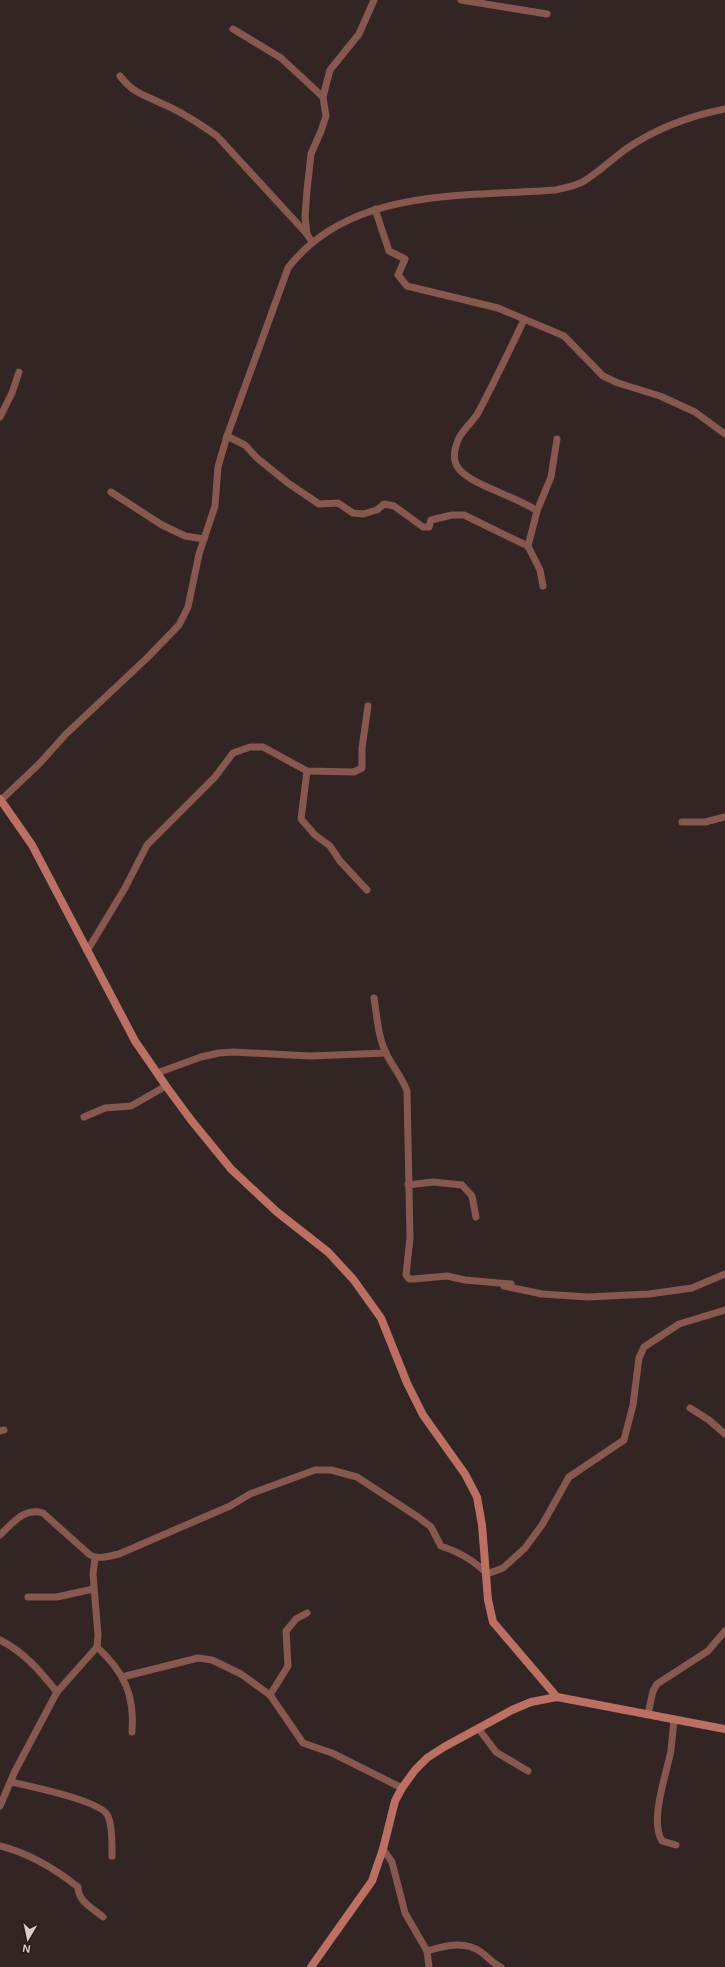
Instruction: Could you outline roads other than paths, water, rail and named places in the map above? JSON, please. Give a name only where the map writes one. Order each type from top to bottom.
[{"type":"street","points":[[307,234],[305,217],[311,154],[326,116],[323,97],[330,70],[359,34],[374,0]]},
{"type":"street","points":[[461,0],[547,14]]},
{"type":"street","points":[[233,29],[281,58],[323,97]]},
{"type":"street","points":[[120,76],[130,88],[202,125],[217,136],[307,234],[312,242]]},
{"type":"street","points":[[557,1697],[493,1622],[488,1600],[482,1525],[477,1497],[465,1474],[424,1415],[407,1383],[381,1318],[353,1279],[328,1252],[277,1212],[231,1169],[191,1120],[166,1086],[135,1041],[32,845],[1,800],[39,764],[66,734],[147,658],[179,625],[188,606],[204,539],[215,506],[218,467],[227,436],[288,268],[299,254],[312,242],[332,229],[375,210],[420,199],[555,190],[572,186],[584,181],[625,150],[667,125],[708,112],[725,109]]},
{"type":"street","points":[[375,210],[389,251],[405,259],[398,275],[407,286],[498,308],[564,336],[603,376],[618,383],[660,396],[695,412],[725,434]]},
{"type":"street","points":[[524,320],[476,416],[458,439],[454,456],[455,463],[459,470],[469,477],[519,500],[536,511]]},
{"type":"street","points":[[0,417],[12,393],[19,372]]},
{"type":"street","points":[[227,436],[245,445],[257,458],[288,483],[319,504],[338,503],[353,513],[363,514],[377,510],[384,504],[394,506],[423,527],[429,527],[431,520],[459,514],[464,515],[528,546],[540,570],[543,586]]},
{"type":"street","points":[[528,546],[536,511],[551,477],[557,439]]},
{"type":"street","points":[[111,492],[162,525],[185,536],[204,539]]},
{"type":"street","points":[[87,951],[125,888],[147,845],[215,777],[232,753],[250,747],[263,747],[307,771],[354,772],[362,768],[362,748],[368,706]]},
{"type":"street","points":[[307,771],[301,819],[315,835],[330,846],[340,861],[367,890]]},
{"type":"street","points":[[682,822],[705,822],[725,817]]},
{"type":"street","points":[[374,998],[380,1033],[386,1053],[403,1080],[407,1091],[410,1238],[406,1275],[409,1278],[414,1279],[447,1276],[511,1284]]},
{"type":"street","points":[[157,1073],[201,1057],[218,1053],[234,1052],[310,1056],[386,1053]]},
{"type":"street","points":[[84,1117],[105,1108],[131,1106],[166,1086]]},
{"type":"street","points":[[408,1184],[449,1182],[462,1185],[472,1196],[476,1217]]},
{"type":"street","points":[[496,1283],[510,1288],[542,1294],[588,1297],[649,1294],[692,1288],[725,1274]]},
{"type":"street","points":[[487,1574],[503,1568],[525,1548],[542,1525],[569,1477],[624,1440],[633,1406],[639,1358],[644,1347],[679,1324],[725,1310]]},
{"type":"street","points":[[690,1408],[709,1420],[725,1434]]},
{"type":"street","points":[[0,1536],[20,1516],[35,1510],[43,1513],[83,1550],[95,1558],[119,1554],[230,1506],[250,1494],[315,1470],[332,1470],[357,1477],[418,1517],[431,1527],[441,1546],[458,1552],[479,1565],[487,1574]]},
{"type":"street","points":[[0,1806],[56,1692],[97,1647],[98,1635],[94,1589],[95,1558]]},
{"type":"street","points":[[28,1597],[57,1597],[94,1589]]},
{"type":"street","points":[[270,1695],[288,1666],[286,1631],[296,1618],[307,1613]]},
{"type":"street","points":[[648,1714],[653,1691],[657,1684],[708,1650],[725,1631]]},
{"type":"street","points":[[0,1640],[22,1654],[37,1668],[56,1692]]},
{"type":"street","points":[[97,1647],[111,1661],[122,1677],[134,1712],[132,1732]]},
{"type":"street","points":[[122,1677],[198,1658],[212,1660],[241,1674],[270,1695],[303,1743],[332,1753],[402,1788]]},
{"type":"street","points":[[311,1967],[372,1881],[383,1849],[390,1815],[402,1788],[415,1770],[427,1758],[478,1728],[531,1702],[557,1697],[725,1729]]},
{"type":"street","points":[[674,1720],[671,1750],[660,1796],[658,1814],[659,1836],[662,1841],[676,1845]]},
{"type":"street","points":[[478,1728],[496,1752],[528,1771]]},
{"type":"street","points":[[11,1782],[89,1802],[103,1811],[108,1816],[112,1839],[112,1856]]},
{"type":"street","points":[[0,1846],[26,1855],[66,1878],[78,1887],[78,1894],[86,1905],[92,1907],[103,1917]]},
{"type":"street","points":[[383,1849],[392,1862],[406,1913],[426,1951],[429,1967]]},
{"type":"street","points":[[426,1951],[452,1944],[474,1947],[495,1965],[501,1967]]}]
